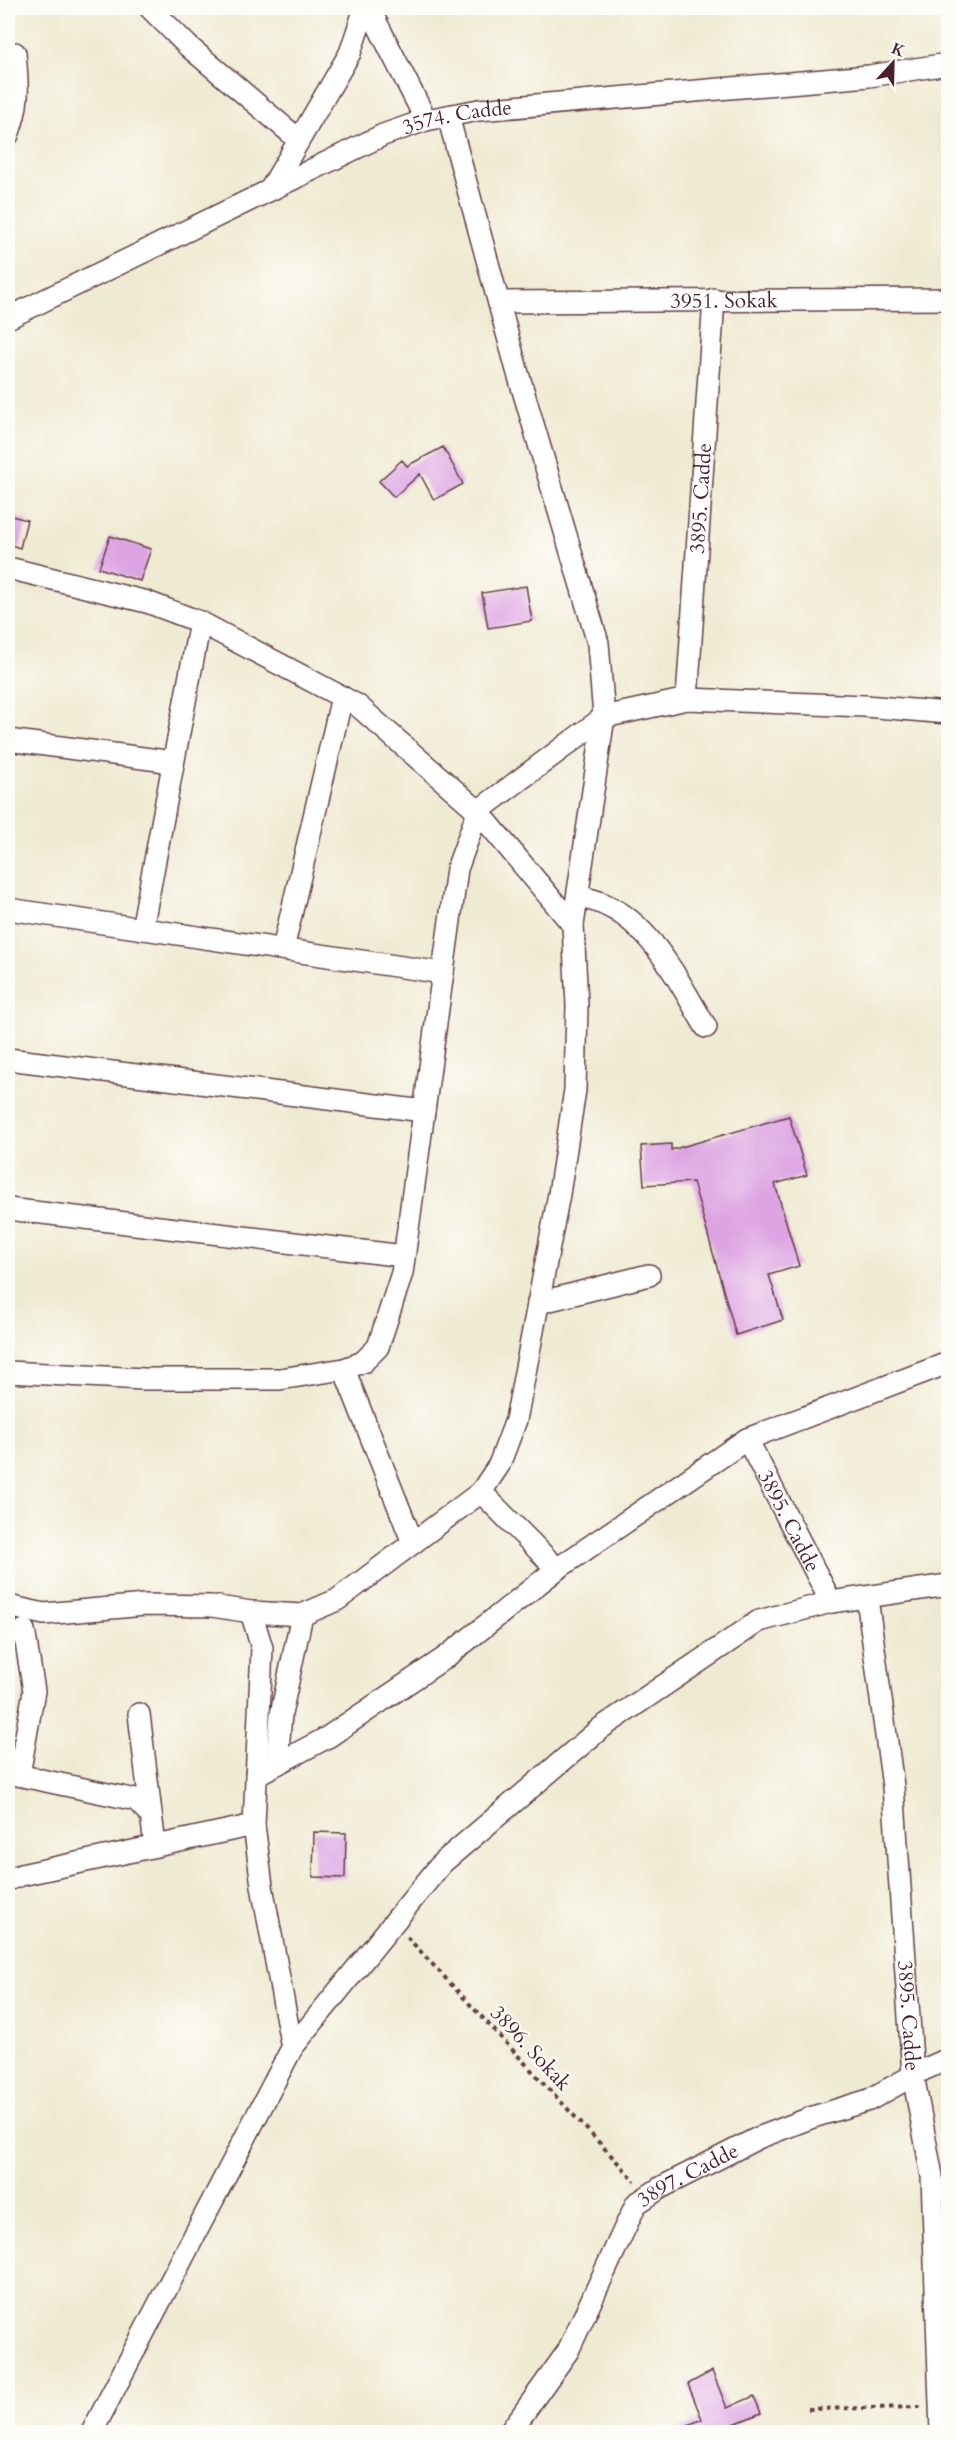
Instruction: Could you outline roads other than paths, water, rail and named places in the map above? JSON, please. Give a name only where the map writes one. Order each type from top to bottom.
[{"type":"street","points":[[150,8],[188,46],[299,140]]},
{"type":"street","points":[[270,190],[350,53],[367,8]]},
{"type":"street","points":[[367,8],[426,120]]},
{"type":"street","points":[[8,135],[17,111],[19,95],[15,53]]},
{"type":"street","name":"3574. Cadde","points":[[8,318],[383,135],[426,120],[620,96],[869,75],[948,64]]},
{"type":"street","points":[[8,1606],[44,1614],[145,1605],[212,1606],[251,1612],[302,1615],[337,1600],[481,1492],[499,1465],[516,1420],[575,1090],[577,1005],[573,925],[604,717],[598,643],[499,302],[448,116]]},
{"type":"street","name":"3895. Cadde","points":[[687,699],[714,299]]},
{"type":"street","name":"3951. Sokak","points":[[499,302],[948,299]]},
{"type":"street","points":[[8,567],[147,602],[200,622],[357,705],[478,811],[573,925]]},
{"type":"street","points":[[142,929],[200,622]]},
{"type":"street","points":[[283,950],[342,697]]},
{"type":"street","points":[[8,1372],[144,1379],[280,1379],[344,1370],[363,1362],[378,1347],[402,1273],[457,870],[478,811],[604,717],[687,699],[865,706],[948,713]]},
{"type":"street","points":[[8,740],[173,762]]},
{"type":"street","points":[[578,897],[606,903],[628,919],[661,953],[706,1027]]},
{"type":"street","points":[[8,909],[443,973]]},
{"type":"street","points":[[8,1059],[424,1111]]},
{"type":"street","points":[[8,1209],[404,1256]]},
{"type":"street","points":[[538,1303],[650,1275]]},
{"type":"street","points":[[256,1775],[328,1737],[446,1657],[557,1569],[747,1439],[948,1363]]},
{"type":"street","points":[[344,1370],[413,1543]]},
{"type":"street","name":"3895. Cadde","points":[[747,1439],[831,1602]]},
{"type":"street","points":[[481,1492],[557,1569]]},
{"type":"street","points":[[92,2433],[292,2048],[442,1863],[601,1728],[759,1621],[831,1602],[948,1585]]},
{"type":"street","name":"3895. Cadde","points":[[867,1598],[893,1786],[913,2075],[932,2176],[938,2407],[941,2433]]},
{"type":"street","points":[[81,1611],[42,1627],[16,1632],[34,1691],[13,1774],[136,1800],[150,1814]]},
{"type":"street","points":[[251,1612],[262,1648],[254,1825],[261,1886],[292,2048]]},
{"type":"street","points":[[277,1764],[281,1714],[302,1615]]},
{"type":"street","points":[[139,1714],[155,1846]]},
{"type":"street","points":[[8,1881],[21,1875],[254,1825]]},
{"type":"street","name":"3897. Cadde","points":[[510,2433],[568,2350],[631,2212],[647,2196],[758,2138],[813,2117],[869,2100],[913,2075],[948,2059]]}]
